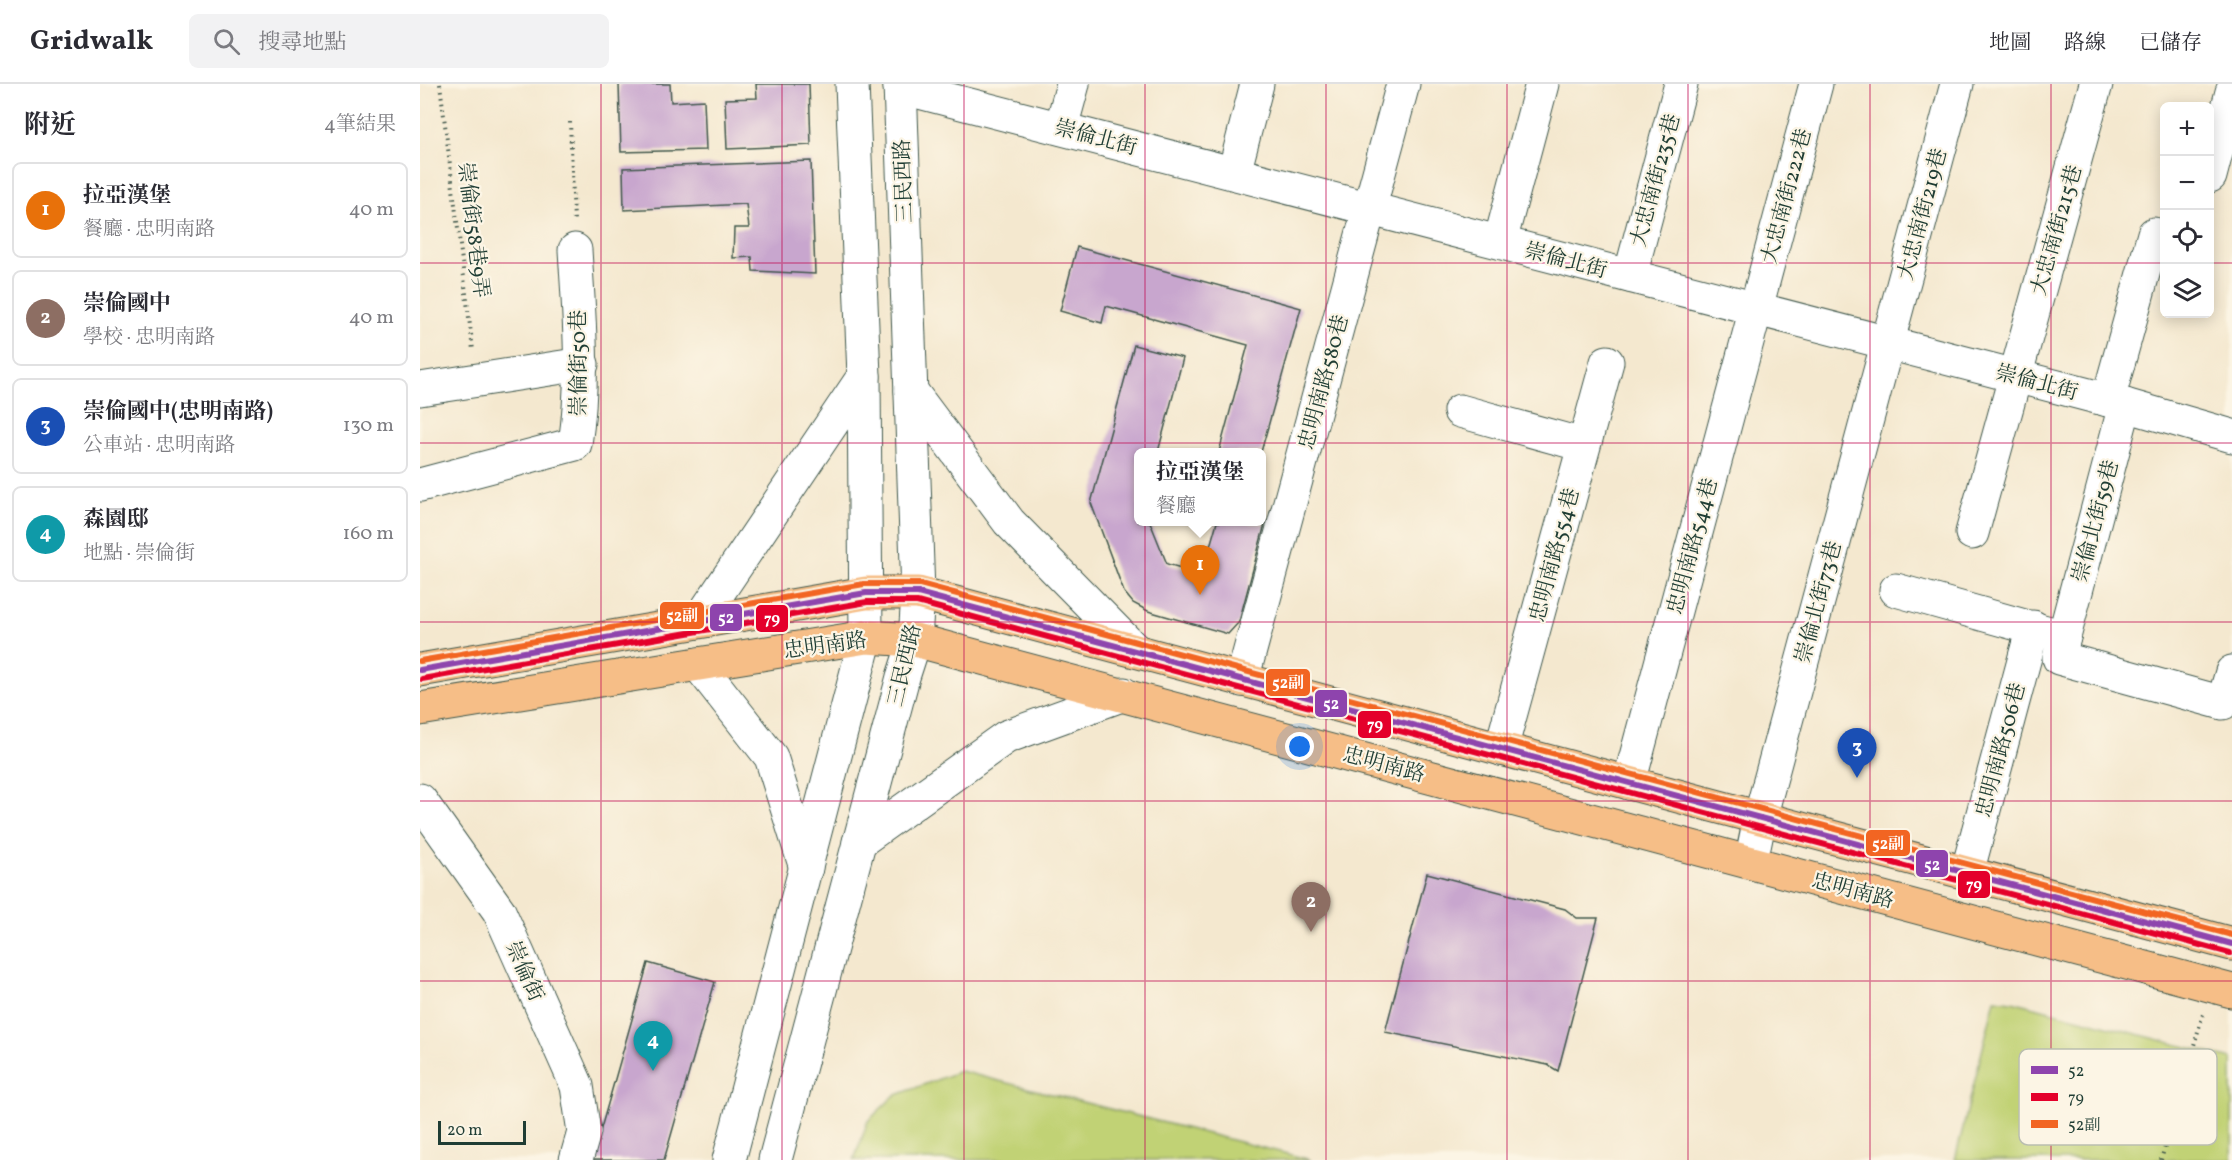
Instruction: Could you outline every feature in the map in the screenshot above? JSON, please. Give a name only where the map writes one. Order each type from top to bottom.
[{"type":"main road","name":"忠明南路","points":[[420,670],[866,593],[918,593],[2232,944]]},
{"type":"main road","name":"忠明南路","points":[[420,709],[866,637],[915,640],[2222,988]]},
{"type":"street","name":"三民西路","points":[[729,1160],[866,637],[864,376],[852,84]]},
{"type":"street","points":[[1061,129],[1073,84]]},
{"type":"street","points":[[1234,173],[1257,84]]},
{"type":"street","name":"忠明南路580巷","points":[[1242,680],[1403,84]]},
{"type":"street","points":[[1500,242],[1542,84]]},
{"type":"street","name":"大忠南街235巷","points":[[1630,276],[1681,84]]},
{"type":"street","name":"大忠南街222巷","points":[[1756,309],[1816,84]]},
{"type":"street","name":"大忠南街219巷","points":[[1888,343],[1957,84]]},
{"type":"street","name":"大忠南街215巷","points":[[1972,533],[2096,84]]},
{"type":"street","name":"三民西路","points":[[775,1160],[915,640],[918,593],[900,85]]},
{"type":"street","name":"崇倫北街","points":[[900,85],[1061,129],[2015,376],[2232,436]]},
{"type":"street","points":[[2214,161],[2232,92]]},
{"type":"street","name":"崇倫北街59巷","points":[[2064,637],[2154,234]]},
{"type":"street","name":"崇倫街50巷","points":[[420,484],[575,444],[582,402],[582,364],[575,250]]},
{"type":"street","name":"忠明南路544巷","points":[[1629,783],[1756,309]]},
{"type":"street","name":"崇倫北街73巷","points":[[1751,862],[1760,818],[1888,343]]},
{"type":"street","name":"忠明南路554巷","points":[[1501,749],[1607,362]]},
{"type":"street","points":[[420,389],[582,364]]},
{"type":"street","points":[[699,621],[864,376]]},
{"type":"street","points":[[911,391],[1009,522],[1136,651]]},
{"type":"street","points":[[1460,411],[1583,445]]},
{"type":"street","points":[[1896,590],[2064,637],[2059,658],[2228,687]]},
{"type":"street","name":"忠明南路506巷","points":[[1967,873],[2032,627]]},
{"type":"street","points":[[698,664],[771,757],[806,868]]},
{"type":"street","points":[[859,842],[1006,737],[1124,694]]},
{"type":"street","name":"崇倫街","points":[[420,800],[499,911],[577,1086],[584,1132],[576,1160]]},
{"type":"path","name":"崇倫街58巷9弄","points":[[440,84],[477,380]]},
{"type":"path","points":[[570,122],[575,250]]},
{"type":"path","points":[[2200,1049],[2222,988]]},
{"type":"path","points":[[2161,1160],[2166,1145]]},
{"type":"green space","points":[[1995,999],[2012,1001],[2194,1049],[2019,1049],[2019,1145],[2217,1145],[2217,1055],[2232,1059],[2232,1160],[1955,1160]]},
{"type":"green space","points":[[960,1071],[1311,1160],[854,1160],[868,1121],[894,1096]]},
{"type":"building","points":[[619,84],[670,84],[671,102],[704,100],[706,150],[621,152]]},
{"type":"building","points":[[756,84],[809,84],[811,145],[727,149],[725,99],[757,98]]},
{"type":"building","points":[[811,161],[815,274],[753,271],[752,257],[733,258],[734,228],[749,228],[746,204],[624,210],[623,168]]},
{"type":"building","points":[[1077,247],[1301,308],[1262,448],[1220,448],[1248,345],[1106,306],[1102,323],[1060,311]]},
{"type":"building","points":[[1134,345],[1183,358],[1159,448],[1134,448],[1134,526],[1152,526],[1167,564],[1202,574],[1216,526],[1264,526],[1239,622],[1228,634],[1148,611],[1133,603],[1124,592],[1091,503]]},
{"type":"building","points":[[1427,873],[1565,909],[1577,918],[1598,918],[1558,1071],[1548,1065],[1385,1032]]},
{"type":"building","points":[[648,963],[715,982],[664,1160],[592,1160]]},
{"type":"transit line","name":"52副","points":[[420,661],[864,584],[920,584],[2232,935]]},
{"type":"transit line","name":"52","points":[[420,670],[866,593],[918,593],[2232,944]]},
{"type":"transit line","name":"79","points":[[422,679],[867,602],[917,602],[2230,953]]},
{"type":"place","name":"拉亞漢堡","points":[[1200,595]]},
{"type":"place","name":"崇倫國中(忠明南路)","points":[[1857,778]]},
{"type":"place","name":"崇倫國中","points":[[1311,932]]},
{"type":"place","name":"森園邸","points":[[653,1071]]}]
